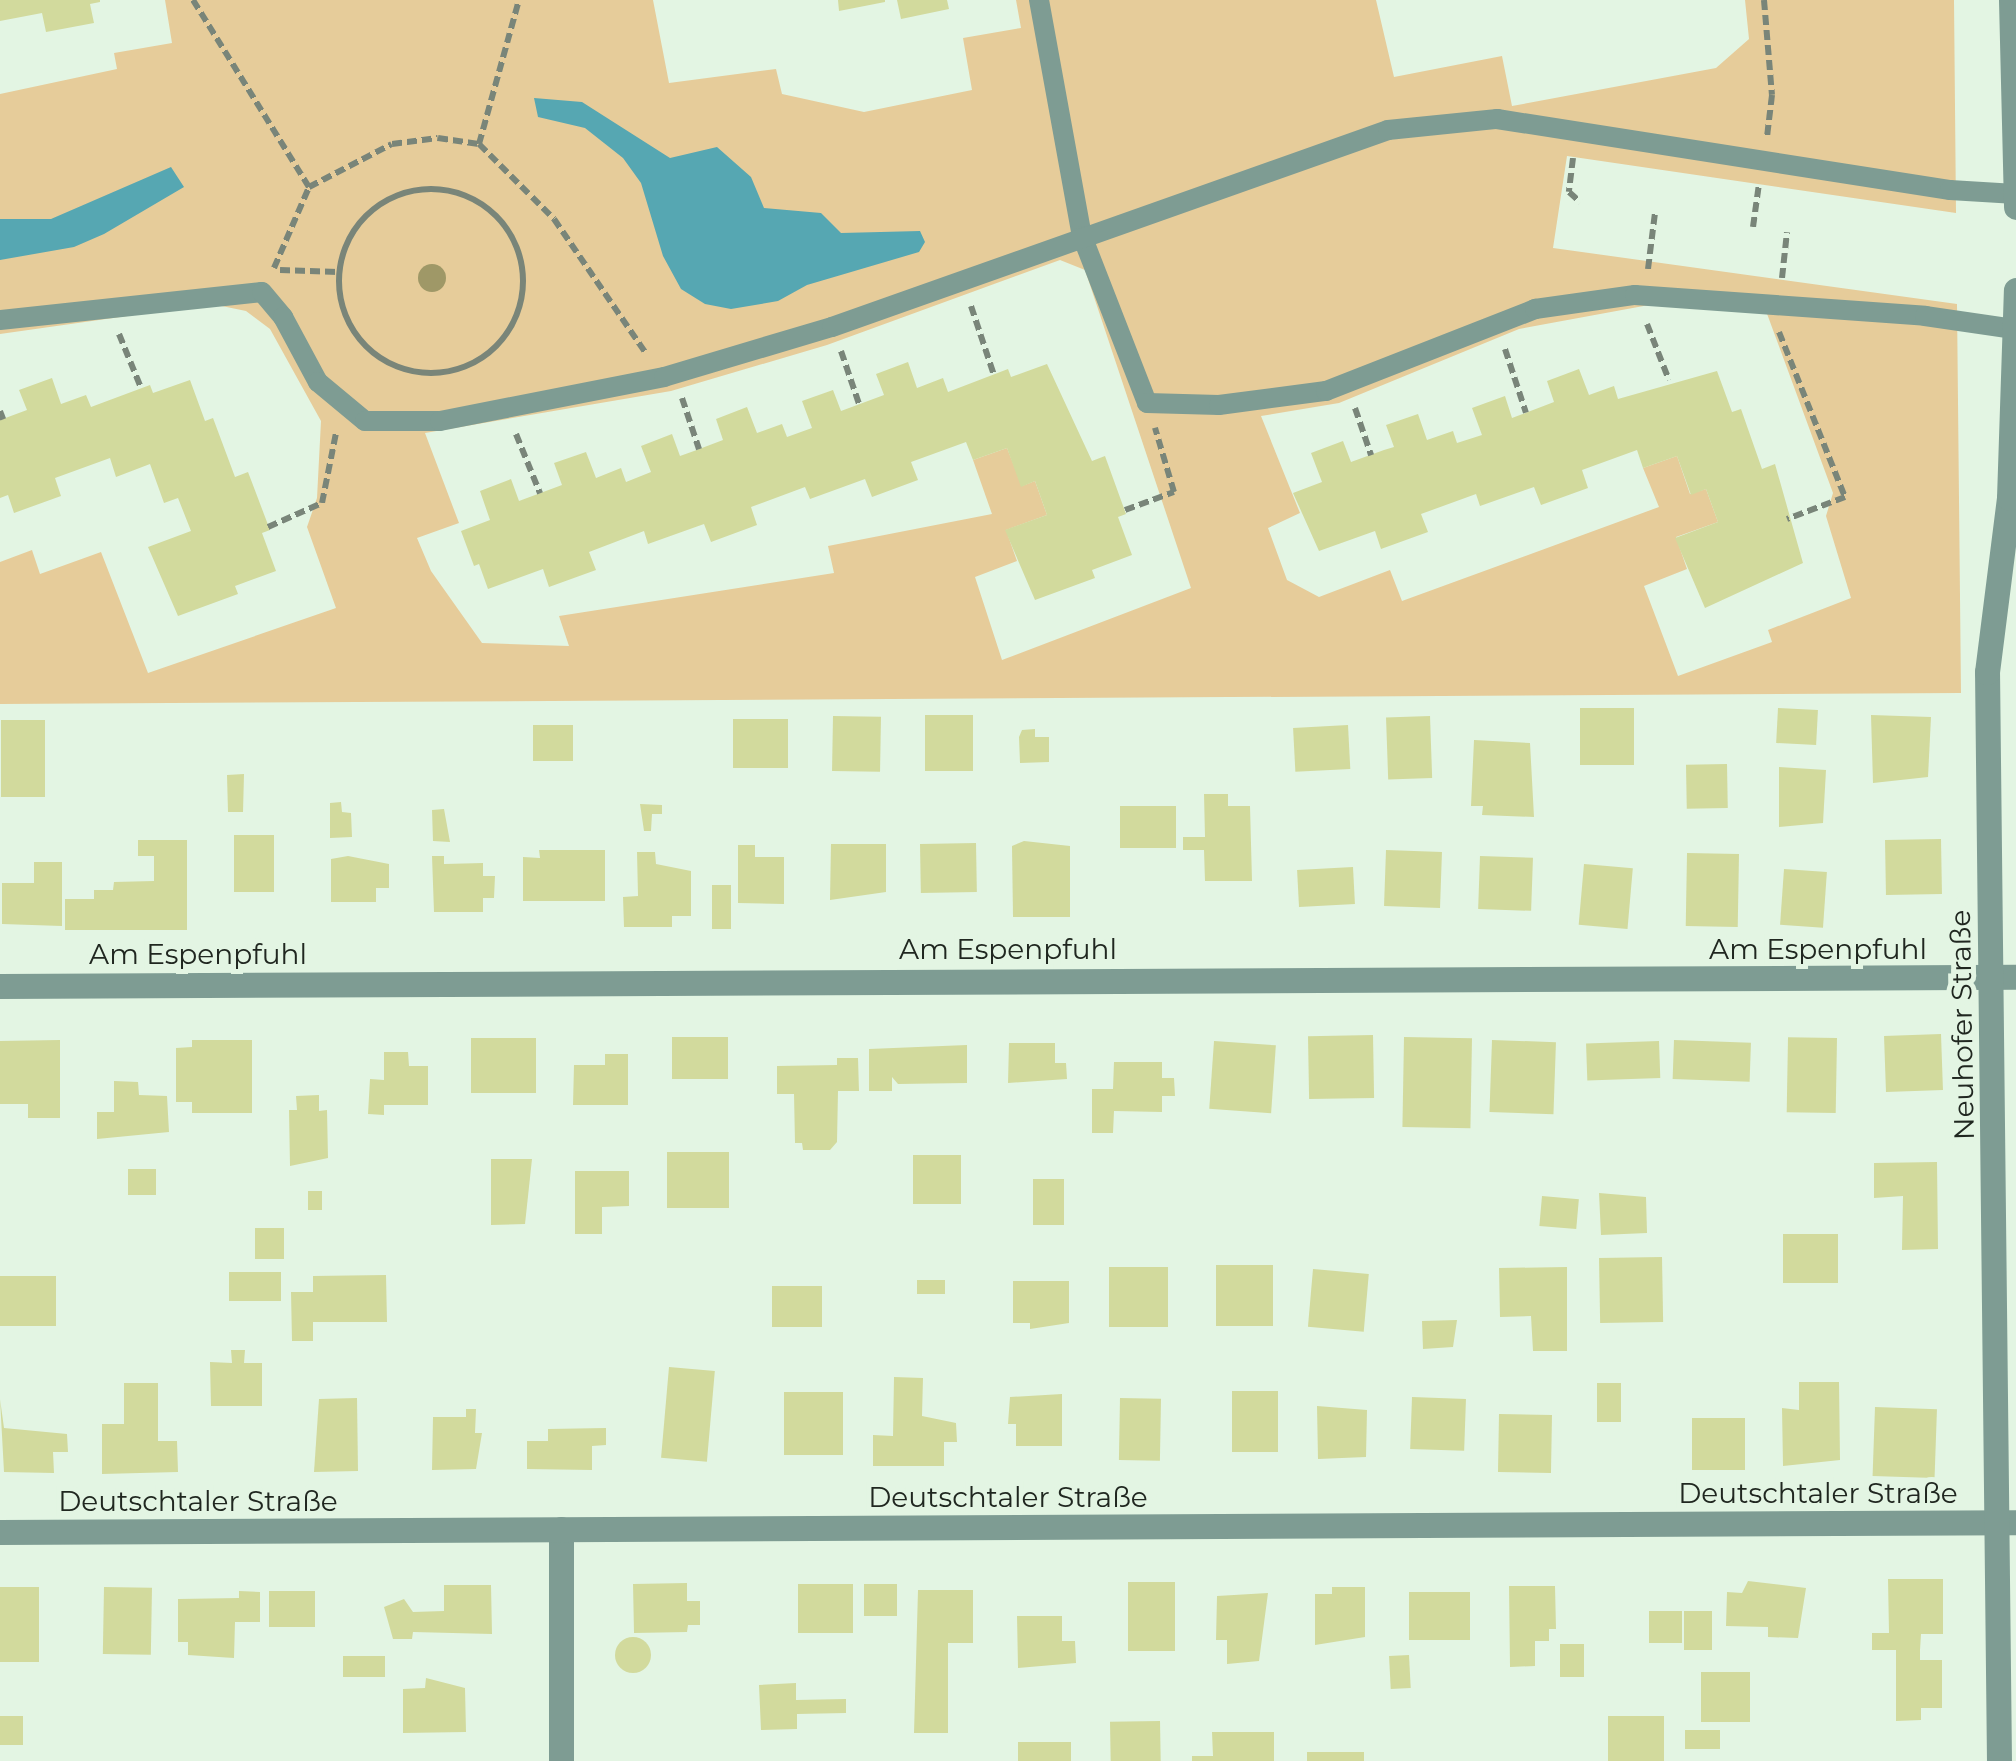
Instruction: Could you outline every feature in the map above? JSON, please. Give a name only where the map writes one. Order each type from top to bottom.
[{"type":"street","points":[[2011,0],[2016,207]]},
{"type":"street","name":"Neuhofer Straße","points":[[1998,1761],[2008,1522],[2004,977],[1987,672],[2009,498],[2016,290]]},
{"type":"street","name":"Am Espenpfuhl","points":[[0,986],[2004,977]]},
{"type":"street","name":"Deutschtaler Straße","points":[[0,1532],[2008,1522]]},
{"type":"street","points":[[561,1529],[561,1761]]},
{"type":"lane","points":[[1039,0],[1082,236],[1148,403],[1219,405],[1346,383],[1535,310],[1640,295],[1774,304],[2014,330]]},
{"type":"lane","points":[[0,320],[108,305],[262,292],[284,317],[318,382],[366,422],[440,421],[668,375],[832,326],[1388,130],[1497,119],[1950,190],[2016,194]]},
{"type":"path","points":[[193,0],[309,187]]},
{"type":"path","points":[[479,144],[518,0]]},
{"type":"path","points":[[1753,227],[1772,95],[1764,0]]},
{"type":"path","points":[[1577,131],[1569,192],[1580,202]]},
{"type":"path","points":[[262,292],[309,187],[392,144],[438,138],[479,144],[554,219],[668,375],[700,448]]},
{"type":"path","points":[[444,189],[472,198],[505,228],[523,269],[522,298],[494,348],[444,373],[416,372],[390,364],[350,326],[338,272],[346,243],[362,218],[414,190],[444,189]]},
{"type":"path","points":[[1656,213],[1640,295],[1669,380]]},
{"type":"path","points":[[1786,232],[1774,304],[1845,496],[1787,519]]},
{"type":"path","points":[[274,270],[338,272]]},
{"type":"path","points":[[962,281],[994,375]]},
{"type":"path","points":[[108,305],[141,388]]},
{"type":"path","points":[[1497,324],[1526,413]]},
{"type":"path","points":[[832,326],[859,404]]},
{"type":"path","points":[[1346,383],[1371,455]]},
{"type":"path","points":[[268,527],[322,503],[342,403]]},
{"type":"path","points":[[1125,510],[1174,492],[1148,403]]},
{"type":"path","points":[[506,410],[540,493]]},
{"type":"shaded area","points":[[165,0],[653,0],[669,83],[776,69],[782,94],[864,112],[972,90],[963,38],[1021,28],[1016,0],[1376,0],[1394,77],[1502,56],[1512,106],[1716,68],[1749,39],[1745,0],[1954,0],[1956,213],[1567,156],[1553,248],[1957,304],[1961,693],[0,704],[0,562],[32,550],[40,574],[101,552],[148,673],[336,608],[307,527],[317,498],[321,421],[270,329],[246,311],[212,304],[0,334],[0,94],[117,69],[114,53],[172,43]],"holes":[[[1060,260],[1085,270],[1191,588],[1002,660],[975,577],[1017,561],[1006,530],[1047,515],[1035,481],[1022,486],[1007,448],[973,460],[992,514],[828,546],[834,573],[559,616],[569,646],[482,643],[431,571],[417,538],[459,523],[425,433],[671,391],[827,345]],[[1649,305],[1766,311],[1833,493],[1826,516],[1851,598],[1768,630],[1772,642],[1678,676],[1644,586],[1687,569],[1676,537],[1718,522],[1706,489],[1690,494],[1677,456],[1643,468],[1659,507],[1402,601],[1390,570],[1319,597],[1287,580],[1268,528],[1300,513],[1261,416],[1339,403],[1519,329]]]},
{"type":"water","points":[[534,98],[582,102],[670,158],[717,147],[751,177],[764,208],[821,213],[841,233],[920,231],[925,242],[919,252],[807,285],[778,301],[731,309],[705,304],[681,289],[663,256],[641,183],[623,158],[585,128],[538,117]]},
{"type":"water","points":[[171,167],[184,187],[104,234],[74,247],[0,260],[0,219],[51,219]]},
{"type":"building","points":[[0,0],[100,2],[90,4],[94,23],[46,32],[42,13],[0,21]]},
{"type":"building","points":[[838,0],[885,0],[885,2],[839,11]]},
{"type":"building","points":[[897,0],[947,0],[949,9],[901,19]]},
{"type":"building","points":[[908,362],[917,388],[943,378],[948,392],[1008,369],[1011,377],[1047,364],[1092,461],[1105,456],[1126,514],[1118,517],[1132,555],[1092,570],[1095,578],[1035,600],[1005,530],[1047,515],[1035,481],[1021,487],[1007,448],[973,460],[966,442],[911,462],[918,480],[872,497],[865,479],[810,499],[805,487],[751,507],[757,525],[711,542],[704,524],[648,544],[644,531],[589,552],[596,570],[549,587],[543,569],[488,589],[479,564],[474,566],[461,531],[490,520],[480,491],[511,479],[519,501],[562,485],[554,463],[586,452],[596,478],[621,468],[626,482],[651,472],[641,446],[672,434],[680,456],[694,451],[723,440],[716,419],[747,407],[757,433],[782,424],[787,437],[812,428],[802,401],[833,390],[841,411],[884,395],[876,374]]},
{"type":"building","points":[[1579,369],[1589,395],[1614,386],[1618,399],[1717,371],[1732,412],[1741,409],[1762,469],[1775,464],[1803,563],[1705,608],[1675,538],[1718,522],[1706,489],[1691,495],[1677,456],[1643,468],[1637,450],[1582,470],[1588,488],[1541,505],[1534,487],[1480,506],[1476,494],[1421,514],[1428,532],[1381,549],[1375,531],[1319,551],[1293,493],[1322,482],[1311,453],[1343,441],[1351,462],[1394,447],[1386,425],[1418,414],[1427,440],[1453,431],[1457,443],[1482,435],[1472,408],[1505,396],[1512,418],[1554,402],[1547,381]]},
{"type":"building","points":[[52,378],[61,404],[86,395],[91,407],[150,385],[153,393],[190,380],[205,421],[213,418],[235,477],[248,472],[270,530],[262,533],[276,571],[235,586],[238,594],[178,616],[148,547],[191,531],[178,498],[164,503],[150,464],[116,477],[110,458],[55,478],[61,496],[14,513],[8,495],[0,498],[0,420],[27,410],[19,390]]},
{"type":"building","points":[[1580,708],[1634,708],[1634,765],[1580,765]]},
{"type":"building","points":[[1778,708],[1818,710],[1816,745],[1776,743]]},
{"type":"building","points":[[925,715],[973,715],[973,771],[925,771]]},
{"type":"building","points":[[1871,715],[1931,717],[1928,777],[1873,783]]},
{"type":"building","points":[[833,716],[881,717],[880,772],[832,771]]},
{"type":"building","points":[[1430,716],[1432,778],[1388,779],[1386,718]]},
{"type":"building","points":[[733,719],[788,719],[788,768],[733,768]]},
{"type":"building","points":[[1,720],[45,720],[45,797],[1,797]]},
{"type":"building","points":[[533,725],[573,725],[573,761],[533,761]]},
{"type":"building","points":[[1348,725],[1350,769],[1295,772],[1293,728]]},
{"type":"building","points":[[1035,729],[1035,737],[1049,737],[1049,762],[1020,763],[1022,730]]},
{"type":"building","points":[[1474,740],[1530,743],[1534,817],[1482,815],[1483,806],[1471,806]]},
{"type":"building","points":[[1727,764],[1728,808],[1687,809],[1686,765]]},
{"type":"building","points":[[1779,767],[1826,770],[1823,823],[1779,827]]},
{"type":"building","points":[[244,774],[243,812],[228,812],[227,775]]},
{"type":"building","points":[[1204,794],[1228,794],[1228,806],[1250,806],[1252,881],[1205,881],[1204,850],[1183,850],[1183,837],[1205,837]]},
{"type":"building","points":[[341,802],[342,812],[351,813],[352,837],[330,838],[330,803]]},
{"type":"building","points":[[640,804],[662,805],[662,814],[652,814],[651,831],[644,831]]},
{"type":"building","points":[[1120,806],[1176,806],[1176,848],[1120,848]]},
{"type":"building","points":[[444,809],[450,842],[433,841],[432,810]]},
{"type":"building","points":[[234,835],[274,835],[274,892],[234,892]]},
{"type":"building","points":[[1941,839],[1942,894],[1886,895],[1885,840]]},
{"type":"building","points":[[138,840],[187,840],[187,930],[65,930],[65,899],[94,899],[94,890],[113,890],[114,882],[154,881],[154,856],[138,856]]},
{"type":"building","points":[[1024,841],[1070,846],[1070,917],[1013,917],[1012,846]]},
{"type":"building","points":[[976,843],[977,892],[921,893],[920,844]]},
{"type":"building","points":[[831,844],[886,844],[886,892],[830,900]]},
{"type":"building","points":[[738,845],[755,845],[755,857],[784,857],[784,904],[738,903]]},
{"type":"building","points":[[539,850],[605,850],[605,901],[523,901],[523,857],[540,858]]},
{"type":"building","points":[[1386,850],[1442,852],[1440,908],[1384,906]]},
{"type":"building","points":[[637,852],[655,852],[656,864],[691,871],[691,916],[672,916],[672,927],[624,927],[623,897],[638,896]]},
{"type":"building","points":[[1687,853],[1739,854],[1738,927],[1686,926]]},
{"type":"building","points":[[348,856],[389,864],[389,888],[376,888],[376,902],[331,902],[331,859]]},
{"type":"building","points":[[432,856],[444,856],[444,864],[483,863],[483,876],[495,876],[494,898],[483,898],[483,912],[434,912]]},
{"type":"building","points":[[1480,856],[1533,858],[1531,911],[1478,909]]},
{"type":"building","points":[[34,862],[62,862],[62,926],[2,924],[2,883],[34,883]]},
{"type":"building","points":[[1584,864],[1633,868],[1627,929],[1579,925]]},
{"type":"building","points":[[1353,867],[1355,904],[1299,907],[1297,870]]},
{"type":"building","points":[[1784,869],[1827,872],[1823,928],[1780,925]]},
{"type":"building","points":[[712,885],[731,885],[731,929],[712,929]]},
{"type":"building","points":[[1941,1034],[1943,1090],[1886,1092],[1884,1036]]},
{"type":"building","points":[[1373,1035],[1374,1098],[1309,1099],[1308,1036]]},
{"type":"building","points":[[672,1037],[728,1037],[728,1079],[672,1079]]},
{"type":"building","points":[[1404,1037],[1472,1038],[1470,1128],[1402,1127]]},
{"type":"building","points":[[1788,1037],[1837,1038],[1836,1113],[1787,1112]]},
{"type":"building","points":[[471,1038],[536,1038],[536,1093],[471,1093]]},
{"type":"building","points":[[60,1040],[60,1118],[28,1118],[28,1104],[0,1104],[0,1041]]},
{"type":"building","points":[[192,1040],[252,1040],[252,1113],[192,1113],[192,1102],[176,1102],[176,1048],[192,1047]]},
{"type":"building","points":[[1492,1040],[1556,1042],[1553,1114],[1489,1112]]},
{"type":"building","points":[[1674,1040],[1751,1043],[1750,1082],[1673,1079]]},
{"type":"building","points":[[1214,1041],[1276,1045],[1271,1113],[1209,1109]]},
{"type":"building","points":[[1659,1041],[1660,1078],[1587,1081],[1586,1044]]},
{"type":"building","points":[[1009,1043],[1055,1043],[1055,1063],[1066,1063],[1067,1079],[1008,1083]]},
{"type":"building","points":[[967,1045],[967,1083],[898,1084],[892,1077],[892,1091],[869,1091],[869,1049]]},
{"type":"building","points":[[384,1052],[408,1052],[409,1066],[428,1066],[428,1105],[384,1105],[384,1115],[368,1114],[370,1079],[384,1080]]},
{"type":"building","points":[[605,1054],[628,1054],[628,1105],[573,1105],[574,1065],[605,1065]]},
{"type":"building","points":[[837,1058],[858,1058],[859,1091],[838,1091],[837,1142],[830,1150],[803,1150],[802,1143],[795,1143],[794,1094],[777,1094],[777,1066],[837,1065]]},
{"type":"building","points":[[1114,1062],[1162,1062],[1162,1078],[1174,1078],[1175,1096],[1162,1096],[1162,1112],[1114,1111],[1113,1133],[1092,1133],[1092,1089],[1113,1089]]},
{"type":"building","points":[[114,1081],[138,1082],[139,1095],[167,1096],[169,1132],[97,1139],[97,1112],[114,1112]]},
{"type":"building","points":[[319,1095],[319,1111],[327,1110],[328,1158],[290,1166],[289,1110],[297,1110],[296,1096]]},
{"type":"building","points":[[667,1152],[729,1152],[729,1208],[667,1208]]},
{"type":"building","points":[[913,1155],[961,1155],[961,1204],[913,1204]]},
{"type":"building","points":[[491,1159],[532,1159],[525,1224],[491,1225]]},
{"type":"building","points":[[1937,1162],[1938,1249],[1902,1250],[1903,1196],[1874,1198],[1874,1163]]},
{"type":"building","points":[[128,1169],[156,1169],[156,1195],[128,1195]]},
{"type":"building","points":[[575,1171],[629,1171],[629,1206],[602,1207],[602,1234],[575,1234]]},
{"type":"building","points":[[1033,1179],[1064,1179],[1064,1225],[1033,1225]]},
{"type":"building","points":[[308,1191],[322,1191],[322,1210],[308,1210]]},
{"type":"building","points":[[1599,1193],[1646,1197],[1647,1233],[1601,1235]]},
{"type":"building","points":[[1542,1196],[1579,1199],[1576,1229],[1539,1226]]},
{"type":"building","points":[[255,1228],[284,1228],[284,1259],[255,1259]]},
{"type":"building","points":[[1783,1234],[1838,1234],[1838,1283],[1783,1283]]},
{"type":"building","points":[[1662,1257],[1663,1322],[1600,1323],[1599,1258]]},
{"type":"building","points":[[1216,1265],[1273,1265],[1273,1326],[1216,1326]]},
{"type":"building","points":[[1109,1267],[1168,1267],[1168,1327],[1109,1327]]},
{"type":"building","points":[[1567,1267],[1567,1351],[1533,1351],[1531,1316],[1500,1317],[1499,1268]]},
{"type":"building","points":[[1313,1269],[1369,1274],[1364,1332],[1308,1327]]},
{"type":"building","points":[[229,1272],[281,1272],[281,1301],[229,1301]]},
{"type":"building","points":[[386,1275],[387,1322],[313,1322],[313,1341],[292,1341],[291,1292],[313,1292],[313,1276]]},
{"type":"building","points":[[0,1276],[56,1276],[56,1326],[0,1326]]},
{"type":"building","points":[[917,1280],[945,1280],[945,1294],[917,1294]]},
{"type":"building","points":[[1013,1281],[1069,1281],[1069,1323],[1030,1329],[1030,1323],[1013,1323]]},
{"type":"building","points":[[772,1286],[822,1286],[822,1327],[772,1327]]},
{"type":"building","points":[[1457,1320],[1453,1347],[1423,1349],[1422,1321]]},
{"type":"building","points":[[231,1350],[245,1350],[244,1363],[262,1363],[262,1406],[211,1406],[210,1362],[232,1363]]},
{"type":"building","points":[[669,1367],[715,1371],[707,1462],[661,1458]]},
{"type":"building","points":[[894,1377],[923,1378],[922,1416],[956,1423],[957,1442],[944,1442],[944,1466],[873,1466],[873,1435],[893,1436]]},
{"type":"building","points":[[1799,1382],[1839,1382],[1840,1460],[1783,1466],[1782,1408],[1799,1410]]},
{"type":"building","points":[[124,1383],[158,1383],[158,1441],[177,1441],[178,1472],[102,1474],[102,1424],[124,1424]]},
{"type":"building","points":[[1597,1383],[1621,1383],[1621,1422],[1597,1422]]},
{"type":"building","points":[[1232,1391],[1278,1391],[1278,1452],[1232,1452]]},
{"type":"building","points":[[784,1392],[843,1392],[843,1455],[784,1455]]},
{"type":"building","points":[[1062,1394],[1062,1446],[1016,1446],[1016,1424],[1008,1424],[1010,1397]]},
{"type":"building","points":[[1412,1397],[1466,1399],[1464,1451],[1410,1449]]},
{"type":"building","points":[[357,1398],[358,1471],[314,1472],[319,1399]]},
{"type":"building","points":[[1120,1398],[1161,1399],[1160,1461],[1119,1460]]},
{"type":"building","points":[[0,1399],[4,1428],[67,1434],[68,1452],[53,1452],[54,1473],[4,1472]]},
{"type":"building","points":[[1317,1406],[1367,1410],[1366,1457],[1318,1459]]},
{"type":"building","points":[[1875,1407],[1937,1409],[1935,1478],[1873,1476]]},
{"type":"building","points":[[466,1409],[476,1409],[475,1433],[482,1433],[476,1469],[432,1470],[433,1417],[466,1417]]},
{"type":"building","points":[[1499,1414],[1552,1415],[1551,1473],[1498,1472]]},
{"type":"building","points":[[1692,1418],[1745,1418],[1745,1470],[1692,1470]]},
{"type":"building","points":[[606,1428],[606,1445],[592,1446],[592,1470],[527,1469],[527,1441],[548,1441],[548,1429]]},
{"type":"building","points":[[1888,1579],[1943,1579],[1943,1634],[1921,1634],[1920,1650],[1920,1660],[1942,1660],[1942,1708],[1921,1708],[1921,1720],[1896,1721],[1896,1650],[1872,1650],[1872,1633],[1889,1633]]},
{"type":"building","points":[[1748,1581],[1806,1588],[1798,1638],[1768,1637],[1768,1627],[1726,1626],[1727,1592],[1742,1593]]},
{"type":"building","points":[[1128,1582],[1175,1582],[1175,1651],[1128,1651]]},
{"type":"building","points":[[687,1583],[687,1601],[700,1601],[700,1625],[688,1625],[687,1632],[634,1633],[633,1584]]},
{"type":"building","points":[[798,1584],[853,1584],[853,1633],[798,1633]]},
{"type":"building","points":[[864,1584],[897,1584],[897,1616],[864,1616]]},
{"type":"building","points":[[444,1585],[491,1585],[492,1634],[413,1632],[412,1639],[393,1639],[384,1607],[404,1599],[413,1612],[444,1611]]},
{"type":"building","points":[[1509,1586],[1555,1586],[1556,1629],[1549,1629],[1549,1641],[1535,1641],[1535,1666],[1510,1667]]},
{"type":"building","points":[[0,1587],[39,1587],[39,1662],[0,1662]]},
{"type":"building","points":[[104,1587],[152,1588],[151,1655],[103,1654]]},
{"type":"building","points":[[1332,1587],[1365,1587],[1365,1637],[1315,1645],[1315,1594],[1332,1594]]},
{"type":"building","points":[[918,1590],[973,1590],[973,1643],[948,1643],[948,1733],[914,1733]]},
{"type":"building","points":[[239,1591],[260,1592],[260,1622],[235,1622],[234,1658],[188,1655],[188,1642],[178,1642],[178,1599],[239,1598]]},
{"type":"building","points":[[269,1591],[315,1591],[315,1627],[269,1627]]},
{"type":"building","points":[[1409,1592],[1470,1592],[1470,1640],[1409,1640]]},
{"type":"building","points":[[1268,1593],[1259,1661],[1227,1664],[1227,1640],[1216,1640],[1217,1596]]},
{"type":"building","points":[[1649,1611],[1682,1611],[1682,1643],[1649,1643]]},
{"type":"building","points":[[1684,1611],[1712,1611],[1712,1650],[1684,1650]]},
{"type":"building","points":[[1017,1616],[1062,1616],[1062,1641],[1075,1641],[1076,1663],[1018,1668]]},
{"type":"building","points":[[633,1637],[645,1643],[651,1655],[645,1667],[633,1673],[621,1667],[615,1655],[621,1643]]},
{"type":"building","points":[[1560,1644],[1584,1644],[1584,1677],[1560,1677]]},
{"type":"building","points":[[1409,1655],[1411,1688],[1391,1689],[1389,1656]]},
{"type":"building","points":[[343,1656],[385,1656],[385,1677],[343,1677]]},
{"type":"building","points":[[1701,1672],[1750,1672],[1750,1722],[1701,1722]]},
{"type":"building","points":[[426,1678],[465,1688],[466,1732],[403,1733],[403,1689],[425,1688]]},
{"type":"building","points":[[796,1683],[796,1700],[846,1699],[846,1713],[797,1714],[797,1729],[761,1730],[759,1685]]},
{"type":"building","points":[[0,1716],[23,1716],[23,1745],[0,1745]]},
{"type":"building","points":[[1608,1716],[1664,1716],[1664,1761],[1608,1761]]},
{"type":"building","points":[[1160,1721],[1161,1761],[1111,1761],[1110,1722]]},
{"type":"building","points":[[1685,1730],[1720,1730],[1720,1749],[1685,1749]]},
{"type":"building","points":[[1212,1732],[1274,1732],[1274,1761],[1192,1761],[1192,1756],[1213,1756]]},
{"type":"building","points":[[1018,1742],[1071,1742],[1071,1761],[1018,1761]]},
{"type":"building","points":[[1307,1752],[1364,1752],[1364,1761],[1307,1761]]}]
